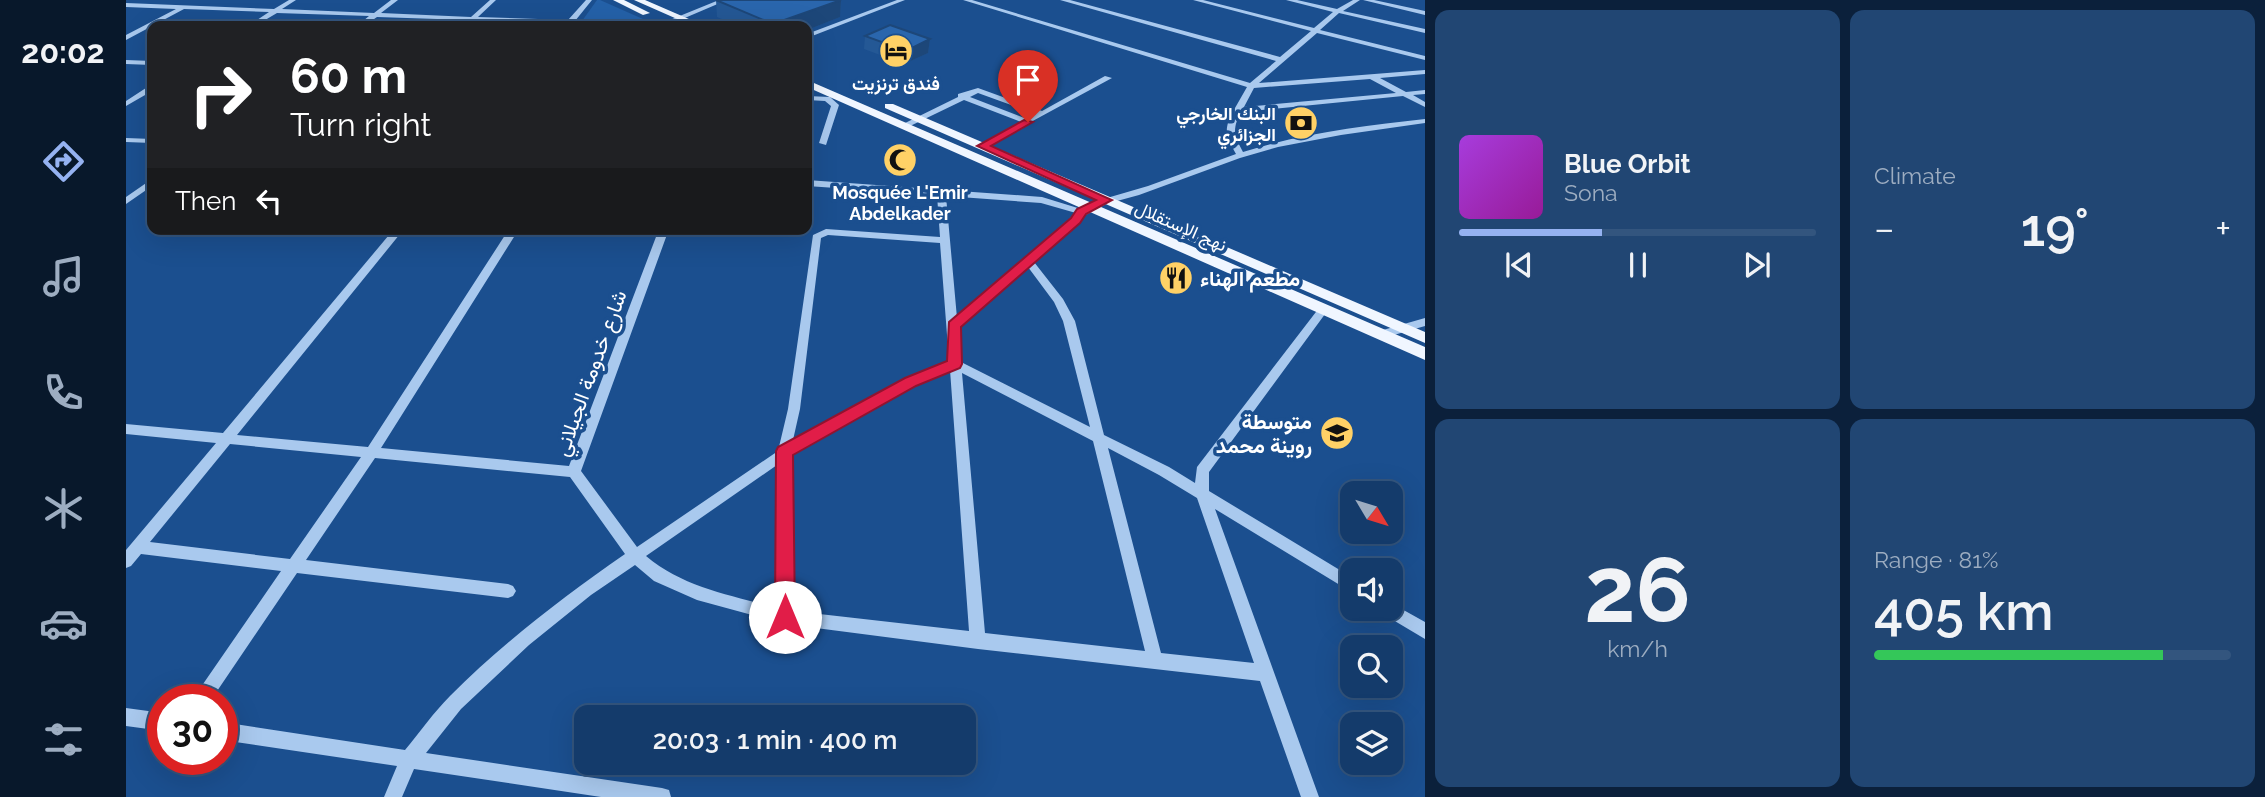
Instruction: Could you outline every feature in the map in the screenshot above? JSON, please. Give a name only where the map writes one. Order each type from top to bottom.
[{"type":"main road","points":[[617,0],[670,21]]},
{"type":"main road","points":[[638,0],[671,21]]},
{"type":"main road","name":"نهج الإستقلال","points":[[812,73],[1425,338]]},
{"type":"main road","name":"نهج الإستقلال","points":[[812,85],[1086,209],[1425,354]]},
{"type":"street","points":[[158,21],[197,0]]},
{"type":"street","points":[[259,21],[293,0]]},
{"type":"street","points":[[366,21],[395,0]]},
{"type":"street","points":[[471,20],[493,0]]},
{"type":"street","points":[[571,21],[589,0]]},
{"type":"street","points":[[675,21],[724,0]]},
{"type":"street","points":[[812,34],[902,0]]},
{"type":"street","points":[[966,0],[1251,86],[1425,72]]},
{"type":"street","points":[[1063,0],[1282,60]]},
{"type":"street","points":[[1196,0],[1425,58]]},
{"type":"street","points":[[1289,0],[1425,31]]},
{"type":"street","points":[[1241,156],[1232,139],[1230,125],[1251,86],[1338,11],[1357,0]]},
{"type":"street","points":[[1366,0],[1425,13]]},
{"type":"street","points":[[126,5],[490,21]]},
{"type":"street","points":[[126,38],[147,27]]},
{"type":"street","points":[[126,62],[147,63]]},
{"type":"street","points":[[1372,77],[1425,105]]},
{"type":"street","points":[[983,146],[1108,78]]},
{"type":"street","points":[[904,125],[974,90],[982,90],[1042,114]]},
{"type":"street","points":[[126,104],[147,91]]},
{"type":"street","points":[[1236,110],[1425,92]]},
{"type":"street","points":[[961,96],[1028,122]]},
{"type":"street","points":[[812,98],[827,99],[835,105],[823,144]]},
{"type":"street","points":[[954,326],[1076,221],[1086,209],[1106,200],[1133,194],[1241,156],[1315,136],[1425,121]]},
{"type":"street","points":[[126,139],[147,141]]},
{"type":"street","points":[[812,183],[1042,200],[1086,209]]},
{"type":"street","points":[[126,201],[147,186]]},
{"type":"street","points":[[941,192],[978,640]]},
{"type":"street","points":[[785,617],[784,451],[794,409],[816,237],[826,232],[946,240]]},
{"type":"street","points":[[126,561],[394,235]]},
{"type":"street","points":[[212,684],[371,453],[510,235]]},
{"type":"street","name":"شارع خدومة الجيلاني","points":[[662,235],[574,472],[635,556],[659,576],[702,595],[785,617],[1266,673]]},
{"type":"street","points":[[1028,262],[1059,301],[1069,321],[1101,437],[1155,660]]},
{"type":"street","points":[[1310,797],[1202,493],[1202,471],[1323,310]]},
{"type":"street","points":[[1380,335],[1406,330],[1425,322]]},
{"type":"street","points":[[393,797],[410,758],[455,703],[523,640],[586,590],[784,451],[911,382],[954,364],[1101,437],[1202,493],[1340,578]]},
{"type":"street","points":[[126,429],[574,472]]},
{"type":"street","points":[[137,547],[508,591]]},
{"type":"street","points":[[1403,617],[1425,631]]},
{"type":"street","points":[[126,717],[147,720]]},
{"type":"street","points":[[238,733],[410,758],[603,793],[662,797]]},
{"type":"shaded area","points":[[597,0],[600,0],[647,21],[582,21]]},
{"type":"building","points":[[716,0],[841,0],[782,21],[766,21]]},
{"type":"building","points":[[890,25],[930,39],[906,51],[865,36]]},
{"type":"place","name":"فندق ترنزيت","points":[[896,51]]},
{"type":"place","name":"البنك الخارجي الجزائري","points":[[1301,123]]},
{"type":"place","name":"Mosquée L'Emir Abdelkader","points":[[900,160]]},
{"type":"place","name":"مطعم الهناء","points":[[1176,278]]},
{"type":"place","name":"متوسطة روينة محمد","points":[[1337,433]]},
{"type":"route","points":[[785,617],[784,451],[911,382],[954,364],[954,326],[1076,221],[1082,212],[1106,200],[983,146],[1028,122]]}]
